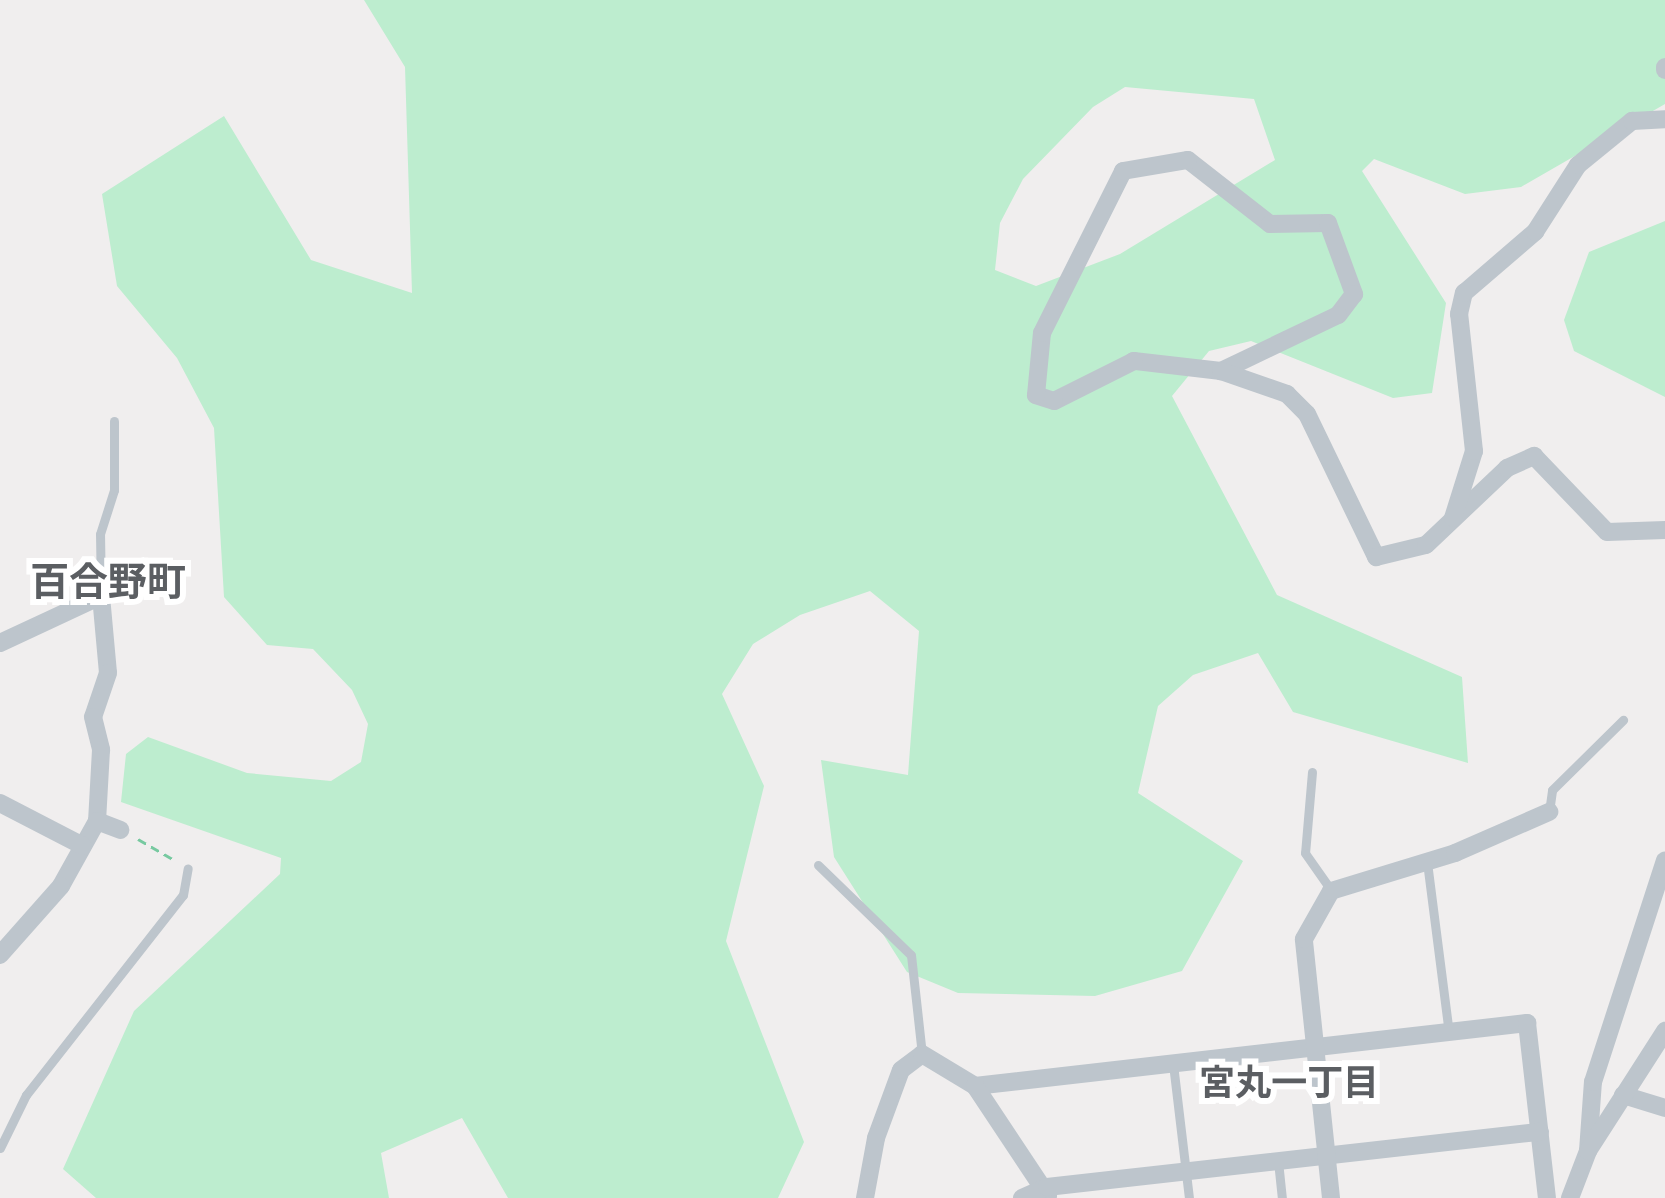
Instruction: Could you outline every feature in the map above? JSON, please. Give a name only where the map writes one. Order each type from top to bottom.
[{"type":"street","points":[[1451,521],[1474,451],[1459,314],[1464,293],[1535,232],[1578,165],[1632,121],[1665,119]]},
{"type":"street","points":[[1221,370],[1338,315],[1354,295],[1335,234],[1328,224],[1270,224],[1188,160],[1123,171],[1042,333],[1036,395],[1054,401],[1134,361],[1221,370],[1287,394],[1307,415],[1376,557],[1426,545],[1507,468],[1534,456],[1607,532],[1665,530]]},
{"type":"street","points":[[0,643],[101,596],[108,674],[92,717],[101,750],[97,821],[62,886],[0,955]]},
{"type":"street","points":[[0,803],[83,846]]},
{"type":"street","points":[[1330,1198],[1304,939],[1331,891],[1427,862],[1549,812]]},
{"type":"street","points":[[97,821],[120,830]]},
{"type":"street","points":[[1588,1151],[1593,1082],[1665,860]]},
{"type":"street","points":[[974,1085],[1526,1023],[1547,1198]]},
{"type":"street","points":[[1570,1198],[1588,1151],[1665,1031]]},
{"type":"street","points":[[865,1198],[901,1070],[922,1054],[974,1085],[1047,1192]]},
{"type":"street","points":[[1623,1095],[1665,1108]]},
{"type":"street","points":[[1022,1198],[1186,1172],[1540,1132]]},
{"type":"lane","points":[[101,596],[100,534],[114,490],[115,422]]},
{"type":"lane","points":[[1549,812],[1552,790],[1622,720]]},
{"type":"lane","points":[[1312,772],[1305,854],[1331,891]]},
{"type":"lane","points":[[1427,862],[1449,1033]]},
{"type":"lane","points":[[818,866],[911,955],[922,1054]]},
{"type":"lane","points":[[0,1148],[26,1095],[183,895],[188,868]]},
{"type":"lane","points":[[1173,1064],[1189,1198]]},
{"type":"lane","points":[[1278,1161],[1282,1198]]},
{"type":"path","points":[[120,830],[188,868]]},
{"type":"green space","points":[[364,0],[1665,0],[1665,104],[1521,187],[1465,194],[1374,159],[1362,171],[1446,303],[1432,393],[1393,398],[1251,341],[1209,351],[1172,396],[1277,595],[1462,677],[1468,763],[1293,712],[1258,653],[1193,675],[1158,706],[1138,793],[1243,861],[1182,971],[1095,996],[958,993],[907,972],[834,857],[821,760],[908,775],[919,631],[870,591],[800,615],[753,644],[722,694],[764,786],[726,941],[804,1142],[778,1198],[508,1198],[462,1118],[381,1153],[389,1198],[96,1198],[63,1169],[134,1011],[280,874],[281,858],[121,802],[126,754],[148,737],[247,773],[331,781],[361,762],[368,724],[352,690],[313,649],[267,645],[224,597],[214,428],[177,358],[117,286],[102,194],[224,116],[311,260],[412,293],[405,67]],"holes":[[[1125,87],[1254,99],[1275,160],[1120,254],[1036,286],[995,270],[1000,223],[1023,179],[1093,107]]]},
{"type":"green space","points":[[1665,221],[1665,397],[1574,351],[1564,320],[1589,252]]},
{"type":"district","name":"百合野町","points":[[108,582]]},
{"type":"district","name":"宮丸一丁目","points":[[1289,1084]]}]
